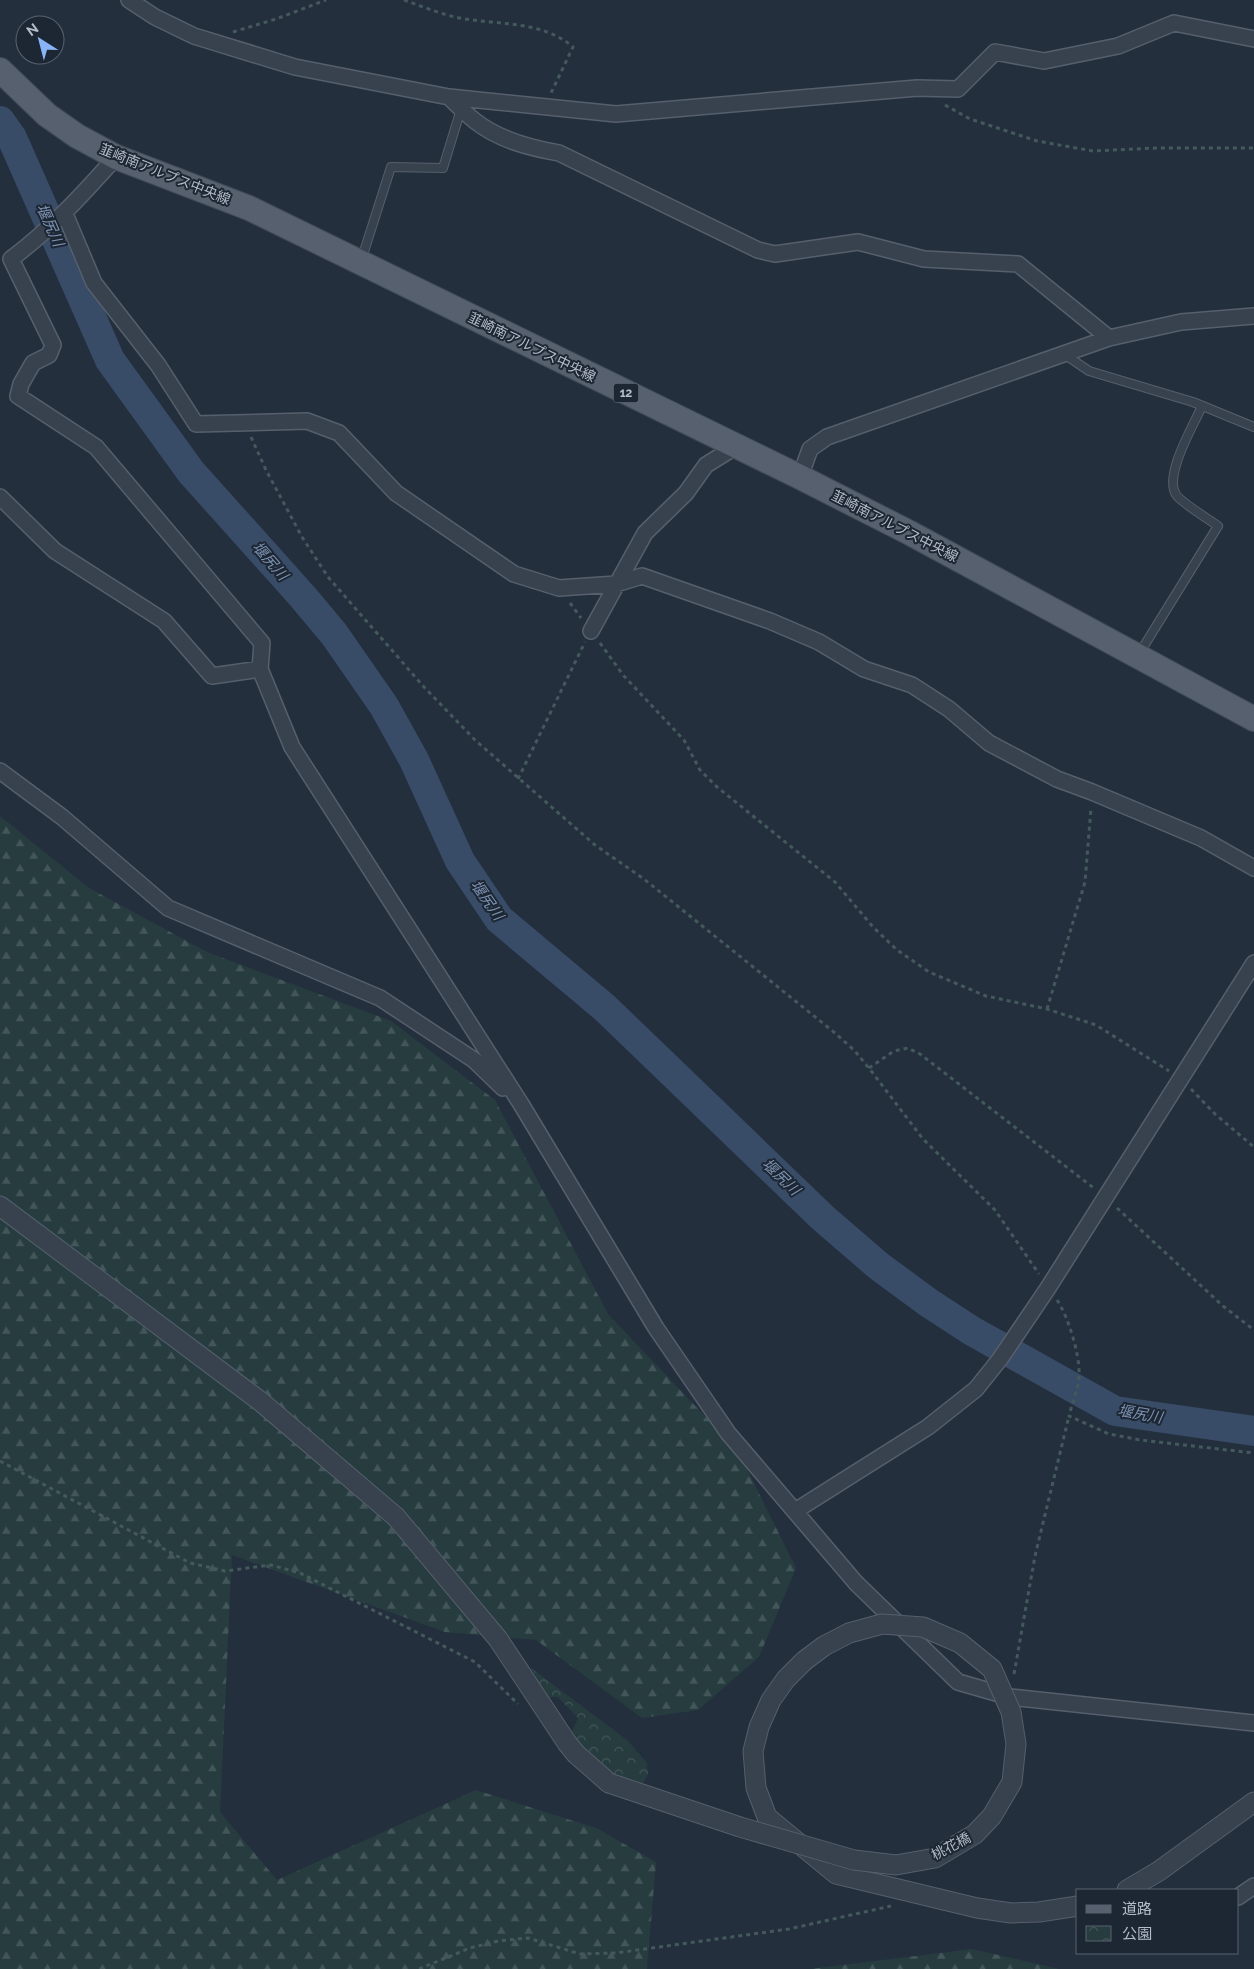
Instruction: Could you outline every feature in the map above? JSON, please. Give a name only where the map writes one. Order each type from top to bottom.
[{"type":"main road","name":"韮崎南アルプス中央線","points":[[0,70],[47,115],[77,136],[116,157],[249,208],[735,447],[800,477],[910,532],[1254,719]]},
{"type":"street","points":[[129,0],[155,17],[194,36],[295,67],[449,97],[616,114],[917,88],[958,89],[995,52],[1044,60],[1118,46],[1174,23],[1254,38]]},
{"type":"street","points":[[449,97],[475,122],[498,136],[532,148],[559,153],[758,250],[775,254],[858,242],[924,259],[1018,264],[1108,338]]},
{"type":"street","points":[[116,157],[65,214],[5,264],[53,345],[50,355],[33,363],[21,384],[18,396],[96,447],[262,643],[260,668],[292,747],[520,1104],[656,1328],[728,1433],[856,1583],[958,1682],[1010,1697],[1254,1723]]},
{"type":"street","points":[[65,214],[94,283],[158,365],[196,424],[307,421],[339,432],[396,493],[514,574],[559,588],[616,584],[642,576],[770,621],[819,642],[864,669],[912,685],[949,709],[989,743],[1057,779],[1201,838],[1254,868]]},
{"type":"street","points":[[800,477],[810,449],[827,437],[1108,338],[1181,322],[1254,316]]},
{"type":"street","points":[[591,631],[645,534],[686,493],[706,465],[735,447]]},
{"type":"street","points":[[0,497],[55,551],[164,621],[212,676],[260,668]]},
{"type":"street","points":[[0,771],[62,817],[168,908],[380,998],[474,1060],[520,1104]]},
{"type":"street","points":[[796,1511],[928,1427],[976,1388],[1000,1359],[1048,1288],[1254,963]]},
{"type":"street","name":"桃花橋","points":[[0,1206],[260,1401],[396,1518],[498,1639],[567,1743],[576,1754],[610,1783],[740,1827],[800,1844],[854,1860],[896,1865],[935,1858],[976,1834],[992,1816],[1012,1782],[1016,1744],[1011,1712],[992,1669],[960,1643],[923,1627],[882,1624],[849,1634],[824,1646],[804,1661],[786,1679],[770,1700],[759,1727],[753,1751],[756,1788],[767,1817],[800,1844],[836,1874],[977,1908],[1011,1913],[1039,1912],[1076,1906]]},
{"type":"street","points":[[1129,1889],[1159,1871],[1254,1802]]},
{"type":"street","points":[[1239,1896],[1254,1886]]},
{"type":"lane","points":[[361,262],[391,166],[443,168],[461,109]]},
{"type":"lane","points":[[1064,354],[1089,371],[1202,406],[1254,427]]},
{"type":"lane","points":[[1138,656],[1218,526],[1177,495],[1173,482],[1175,467],[1202,406]]},
{"type":"path","points":[[206,40],[276,19],[326,0]]},
{"type":"path","points":[[404,0],[455,17],[539,28],[562,37],[574,47],[544,107]]},
{"type":"path","points":[[917,88],[970,119],[1037,141],[1093,151],[1156,148],[1254,148]]},
{"type":"path","points":[[245,422],[266,470],[302,537],[328,577],[424,688],[475,740],[595,846],[644,879],[855,1051],[923,1139],[995,1210],[1061,1306],[1074,1338],[1079,1374],[1035,1556],[1010,1697]]},
{"type":"path","points":[[559,588],[623,675],[684,740],[700,770],[717,787],[835,882],[873,927],[897,950],[929,972],[986,996],[1047,1009],[1096,1025],[1181,1078],[1215,1114],[1254,1147]]},
{"type":"path","points":[[518,779],[591,631]]},
{"type":"path","points":[[1047,1009],[1085,882],[1092,792]]},
{"type":"path","points":[[868,1068],[894,1051],[908,1048],[920,1054],[1106,1198],[1224,1306],[1254,1330]]},
{"type":"path","points":[[1069,1416],[1117,1436],[1254,1453]]},
{"type":"path","points":[[0,1461],[190,1563],[225,1571],[271,1565],[300,1573],[475,1662],[524,1709]]},
{"type":"path","points":[[419,1969],[470,1948],[498,1941],[528,1938],[580,1954],[616,1953],[789,1929],[896,1905]]},
{"type":"green space","points":[[0,816],[89,888],[207,952],[391,1021],[495,1100],[608,1314],[738,1451],[796,1568],[759,1657],[698,1710],[642,1718],[536,1640],[445,1632],[232,1555],[220,1812],[277,1880],[476,1790],[596,1828],[656,1862],[647,1969],[0,1969]]},
{"type":"green space","points":[[531,1668],[627,1740],[647,1763],[648,1774],[642,1785],[609,1783],[567,1743],[578,1718],[558,1697],[547,1697]]},
{"type":"green space","points":[[972,1949],[1059,1969],[810,1969]]},
{"type":"waterway","name":"堰尻川","points":[[0,121],[12,138],[110,360],[191,472],[334,634],[384,706],[414,760],[460,861],[499,919],[605,1008],[823,1218],[880,1267],[929,1303],[972,1331],[1115,1411],[1254,1431]]}]
